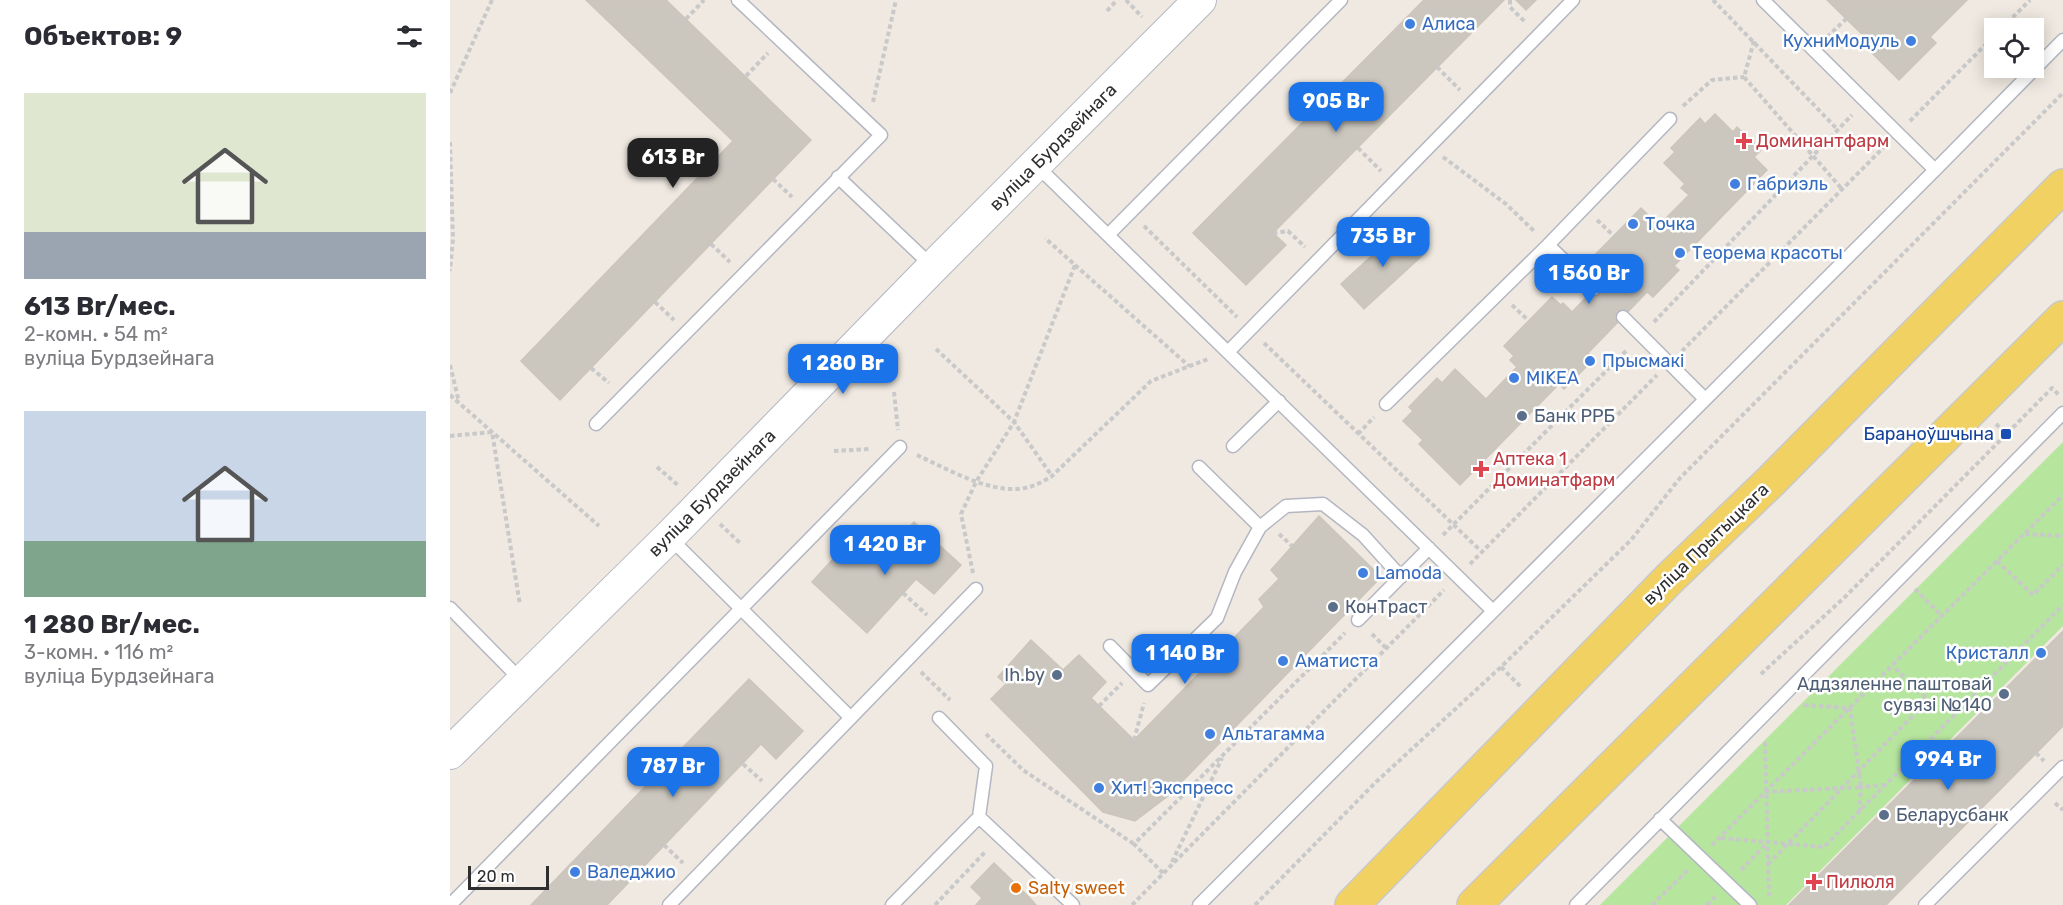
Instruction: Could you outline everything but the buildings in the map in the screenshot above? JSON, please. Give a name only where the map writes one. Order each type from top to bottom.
[{"type":"main road","name":"вуліца Прытыцкага","points":[[1352,905],[1669,579],[1771,481],[2063,186]]},
{"type":"main road","points":[[1474,905],[2063,318]]},
{"type":"street","name":"вуліца Бурдзейнага","points":[[450,753],[669,537],[933,267],[1200,0]]},
{"type":"lane","points":[[596,424],[881,135],[738,0]]},
{"type":"lane","points":[[1108,235],[1341,0]]},
{"type":"lane","points":[[1228,352],[1573,0]]},
{"type":"lane","points":[[1763,0],[1935,170]]},
{"type":"lane","points":[[1199,905],[2063,40]]},
{"type":"lane","points":[[1386,404],[1548,245],[1670,119]]},
{"type":"lane","points":[[1035,164],[1493,611]]},
{"type":"lane","points":[[838,177],[933,267]]},
{"type":"lane","points":[[1548,245],[1594,289]]},
{"type":"lane","points":[[1623,317],[1705,399]]},
{"type":"lane","points":[[1233,446],[1279,402]]},
{"type":"lane","points":[[1575,905],[2063,413]]},
{"type":"lane","points":[[450,905],[900,447]]},
{"type":"lane","points":[[1199,467],[1260,527]]},
{"type":"lane","points":[[1110,646],[1148,685],[1217,618],[1235,572],[1260,527],[1286,506],[1323,504],[1363,534],[1401,577]]},
{"type":"lane","points":[[669,537],[851,718]]},
{"type":"lane","points":[[1358,620],[1429,548]]},
{"type":"lane","points":[[669,905],[976,589]]},
{"type":"lane","points":[[450,608],[522,681]]},
{"type":"lane","points":[[892,905],[979,816],[986,766],[939,718]]},
{"type":"lane","points":[[1925,905],[2063,767]]},
{"type":"lane","points":[[979,816],[1073,905]]},
{"type":"lane","points":[[1660,819],[1750,905]]},
{"type":"path","points":[[450,93],[492,0]]},
{"type":"path","points":[[686,19],[704,0]]},
{"type":"path","points":[[868,123],[896,0]]},
{"type":"path","points":[[1107,11],[1117,0]]},
{"type":"path","points":[[1510,0],[1510,7],[1539,35]]},
{"type":"path","points":[[1713,0],[1838,130]]},
{"type":"path","points":[[2012,18],[2030,0]]},
{"type":"path","points":[[1813,50],[1846,19]]},
{"type":"path","points":[[746,76],[781,40]]},
{"type":"path","points":[[1744,77],[1754,41]]},
{"type":"path","points":[[1132,905],[1984,46]]},
{"type":"path","points":[[1437,67],[1473,103]]},
{"type":"path","points":[[1670,119],[1712,80],[1744,77]]},
{"type":"path","points":[[1744,77],[1842,189]]},
{"type":"path","points":[[1255,905],[1376,783],[1501,667],[1630,540],[1680,478],[2063,93]]},
{"type":"path","points":[[1429,548],[1641,335],[1865,101]]},
{"type":"path","points":[[450,142],[453,239],[450,271]]},
{"type":"path","points":[[1430,147],[1506,204],[1548,245]]},
{"type":"path","points":[[1358,148],[1394,184]]},
{"type":"path","points":[[773,178],[806,210]]},
{"type":"path","points":[[1131,213],[1482,552]]},
{"type":"path","points":[[1274,233],[1288,231],[1318,260]]},
{"type":"path","points":[[1045,238],[1189,367]]},
{"type":"path","points":[[711,244],[743,274]]},
{"type":"path","points":[[976,589],[961,514],[976,482],[1014,422],[1075,265]]},
{"type":"path","points":[[936,349],[1014,422],[1052,476]]},
{"type":"path","points":[[834,452],[900,447],[976,482],[1007,489],[1034,486],[1052,476],[1151,381],[1228,352]]},
{"type":"path","points":[[450,365],[459,403]]},
{"type":"path","points":[[1761,674],[1846,596],[2052,388]]},
{"type":"path","points":[[894,392],[900,447]]},
{"type":"path","points":[[450,394],[599,526]]},
{"type":"path","points":[[450,436],[492,432]]},
{"type":"path","points":[[492,432],[520,605]]},
{"type":"path","points":[[1652,905],[2063,495]]},
{"type":"path","points":[[2025,534],[2063,536]]},
{"type":"path","points":[[1997,561],[2033,595],[2063,565]]},
{"type":"path","points":[[903,593],[939,627]]},
{"type":"path","points":[[1720,838],[1824,847],[2063,604]]},
{"type":"path","points":[[1134,844],[1358,620],[1386,648]]},
{"type":"path","points":[[1768,864],[1928,700],[1893,666]]},
{"type":"path","points":[[1099,706],[1134,670]]},
{"type":"path","points":[[927,677],[950,700]]},
{"type":"path","points":[[1134,740],[1148,685]]},
{"type":"path","points":[[1775,704],[1850,708]]},
{"type":"path","points":[[1850,708],[1861,787],[1859,812]]},
{"type":"path","points":[[1764,715],[1769,905]]},
{"type":"path","points":[[983,731],[1023,770],[1134,844],[1163,873]]},
{"type":"path","points":[[1171,866],[1224,755]]},
{"type":"path","points":[[743,764],[776,794]]},
{"type":"path","points":[[1765,792],[1886,784]]},
{"type":"path","points":[[935,905],[1000,837]]},
{"type":"path","points":[[664,845],[697,876]]},
{"type":"path","points":[[941,899],[946,905]]},
{"type":"green space","points":[[2063,442],[2063,626],[1786,905],[1600,905]]},
{"type":"place","name":"Алиса","points":[[1410,24]]},
{"type":"place","name":"КухниМодуль","points":[[1911,41]]},
{"type":"place","name":"Доминантфарм","points":[[1744,141]]},
{"type":"place","name":"Габриэль","points":[[1735,184]]},
{"type":"place","name":"Точка","points":[[1633,224]]},
{"type":"place","name":"Теорема красоты","points":[[1680,253]]},
{"type":"place","name":"Прысмакі","points":[[1590,361]]},
{"type":"place","name":"MIKEA","points":[[1514,378]]},
{"type":"place","name":"Банк РРБ","points":[[1522,416]]},
{"type":"place","name":"Бараноўшчына","points":[[2006,434]]},
{"type":"place","name":"Аптека 1 Доминатфарм","points":[[1481,469]]},
{"type":"place","name":"Lamoda","points":[[1363,573]]},
{"type":"place","name":"КонТраст","points":[[1333,607]]},
{"type":"place","name":"Кристалл","points":[[2041,653]]},
{"type":"place","name":"Аматиста","points":[[1283,661]]},
{"type":"place","name":"Ih.by","points":[[1057,675]]},
{"type":"place","name":"Аддзяленне паштовай сувязі №140","points":[[2004,694]]},
{"type":"place","name":"Альтагамма","points":[[1210,734]]},
{"type":"place","name":"Хит! Экспресс","points":[[1099,788]]},
{"type":"place","name":"Беларусбанк","points":[[1884,815]]},
{"type":"place","name":"Валеджио","points":[[575,872]]},
{"type":"place","name":"Пилюля","points":[[1814,882]]},
{"type":"place","name":"Salty sweet","points":[[1016,888]]}]
